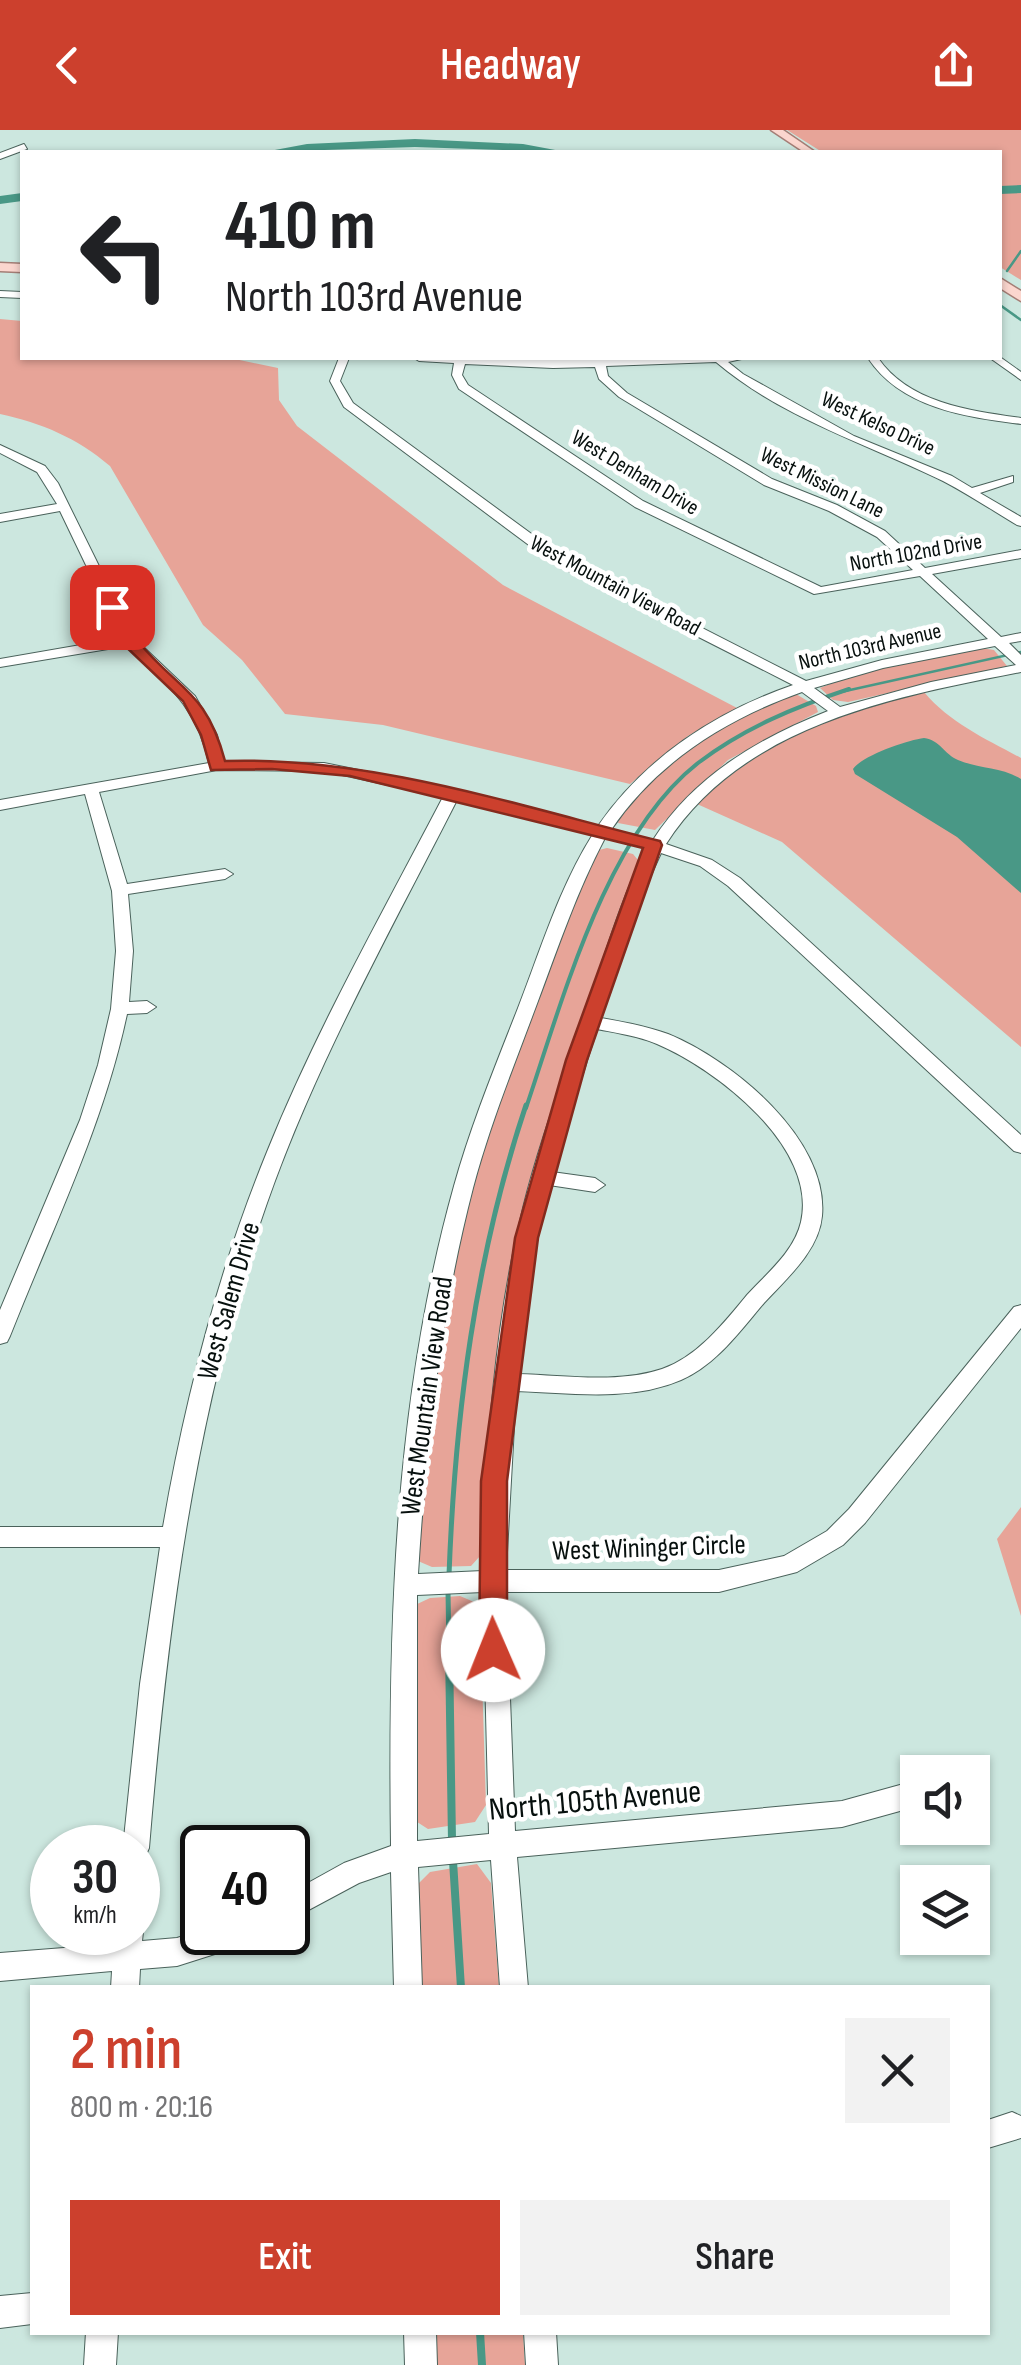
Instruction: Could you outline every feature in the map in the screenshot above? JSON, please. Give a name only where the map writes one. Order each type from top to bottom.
[{"type":"main road","points":[[776,130],[807,150]]},
{"type":"main road","points":[[1002,286],[1021,296]]},
{"type":"street","points":[[0,156],[24,148]]},
{"type":"street","name":"West Mountain View Road","points":[[343,360],[336,381],[348,406],[542,550],[804,685],[837,711]]},
{"type":"street","points":[[440,360],[720,360]]},
{"type":"street","name":"West Kelso Drive","points":[[720,360],[739,376],[850,438],[974,492],[1021,522]]},
{"type":"street","points":[[875,360],[895,382],[941,406],[976,416],[1021,420]]},
{"type":"street","points":[[997,360],[1021,377]]},
{"type":"street","name":"West Mission Lane","points":[[598,361],[608,384],[623,395],[768,482],[863,523],[927,572],[1021,665]]},
{"type":"street","name":"West Denham Drive","points":[[460,362],[458,380],[469,392],[639,504],[819,591]]},
{"type":"street","points":[[0,448],[41,470],[129,640],[190,699],[210,735],[218,766]]},
{"type":"street","points":[[974,492],[1009,478]]},
{"type":"street","points":[[0,518],[63,507]]},
{"type":"street","name":"North 102nd Drive","points":[[819,591],[1021,554]]},
{"type":"street","name":"North 103rd Avenue","points":[[599,832],[636,786],[687,744],[754,705],[804,685],[880,664],[1021,637]]},
{"type":"street","points":[[0,663],[129,640]]},
{"type":"street","name":"North 103rd Avenue","points":[[653,845],[687,804],[732,765],[781,735],[837,711],[1021,665]]},
{"type":"street","points":[[0,805],[218,766],[324,768],[452,794],[653,845],[706,863],[734,882],[1021,1146]]},
{"type":"street","points":[[0,1336],[98,1100],[121,1008],[126,955],[120,890],[90,788]]},
{"type":"street","name":"West Salem Drive","points":[[138,1825],[148,1712],[173,1537],[214,1350],[257,1205],[330,1034],[452,794]]},
{"type":"street","name":"West Mountain View Road","points":[[408,1985],[400,1723],[404,1584],[414,1463],[431,1340],[464,1189],[559,922],[599,832]]},
{"type":"street","points":[[514,1985],[502,1843],[492,1580],[494,1481],[515,1305],[541,1177],[653,845]]},
{"type":"street","points":[[120,890],[225,874]]},
{"type":"street","points":[[121,1008],[147,1006]]},
{"type":"street","points":[[506,1382],[653,1380],[690,1365],[748,1309],[796,1252],[812,1215],[812,1186],[805,1164],[732,1080],[662,1038],[591,1022]]},
{"type":"street","points":[[541,1177],[594,1185]]},
{"type":"street","name":"West Wininger Circle","points":[[404,1584],[492,1580],[719,1582],[789,1565],[835,1538],[857,1516],[1021,1313]]},
{"type":"street","points":[[0,1537],[173,1537]]},
{"type":"street","name":"North 105th Avenue","points":[[310,1896],[353,1872],[404,1855],[842,1814],[900,1798]]},
{"type":"street","points":[[0,1968],[73,1955]]},
{"type":"street","points":[[125,1985],[128,1955]]},
{"type":"street","points":[[0,2312],[30,2309]]},
{"type":"street","points":[[100,2365],[102,2335]]},
{"type":"street","points":[[420,2335],[421,2365]]},
{"type":"street","points":[[540,2335],[542,2365]]},
{"type":"shaded area","points":[[787,130],[1021,130],[1021,280],[1002,268],[1002,150],[819,150]]},
{"type":"shaded area","points":[[0,319],[20,321],[20,360],[240,360],[278,368],[279,400],[297,426],[503,585],[737,708],[688,736],[630,784],[383,725],[285,714],[242,660],[203,625],[110,466],[58,433],[0,414]]},
{"type":"shaded area","points":[[981,648],[994,650],[1007,666],[848,702],[833,700],[820,688],[860,672]]},
{"type":"shaded area","points":[[924,692],[957,721],[1021,758],[1021,1047],[782,842],[697,804],[749,762],[803,732]]},
{"type":"shaded area","points":[[796,694],[816,706],[818,712],[728,760],[655,830],[618,823],[624,811],[657,776],[693,747],[752,711]]},
{"type":"shaded area","points":[[924,738],[958,760],[1021,779],[1021,893],[957,837],[855,774],[853,769],[858,764],[875,754]]},
{"type":"shaded area","points":[[607,848],[633,854],[638,860],[531,1177],[513,1258],[497,1364],[480,1556],[471,1566],[432,1567],[418,1561],[430,1394],[469,1194],[499,1099],[595,851]]},
{"type":"shaded area","points":[[1021,1507],[1021,1616],[997,1539]]},
{"type":"shaded area","points":[[460,1596],[474,1602],[480,1615],[486,1805],[475,1822],[428,1829],[414,1820],[413,1606],[430,1598]]},
{"type":"shaded area","points":[[477,1864],[491,1883],[499,1985],[419,1985],[417,1885],[430,1872]]},
{"type":"shaded area","points":[[432,2335],[523,2335],[525,2365],[433,2365]]},
{"type":"waterway","points":[[292,150],[415,143],[538,150]]},
{"type":"waterway","points":[[1002,190],[1021,189]]},
{"type":"waterway","points":[[0,200],[20,197]]},
{"type":"waterway","points":[[1007,271],[1021,251]]},
{"type":"waterway","points":[[1002,306],[1021,320]]},
{"type":"waterway","points":[[841,692],[1021,652]]},
{"type":"waterway","points":[[526,1108],[591,922],[638,832],[666,794],[698,763],[733,739],[790,711],[849,689]]},
{"type":"waterway","points":[[449,1575],[456,1456],[471,1337],[493,1220],[526,1105]]},
{"type":"waterway","points":[[448,1591],[449,1653]]},
{"type":"waterway","points":[[449,1650],[452,1840]]},
{"type":"waterway","points":[[453,1861],[461,1985]]},
{"type":"waterway","points":[[480,2335],[482,2365]]},
{"type":"route","points":[[112,607],[143,657],[190,699],[210,735],[218,766],[272,764],[350,771],[653,845],[576,1060],[526,1238],[494,1481],[493,1650]]}]
